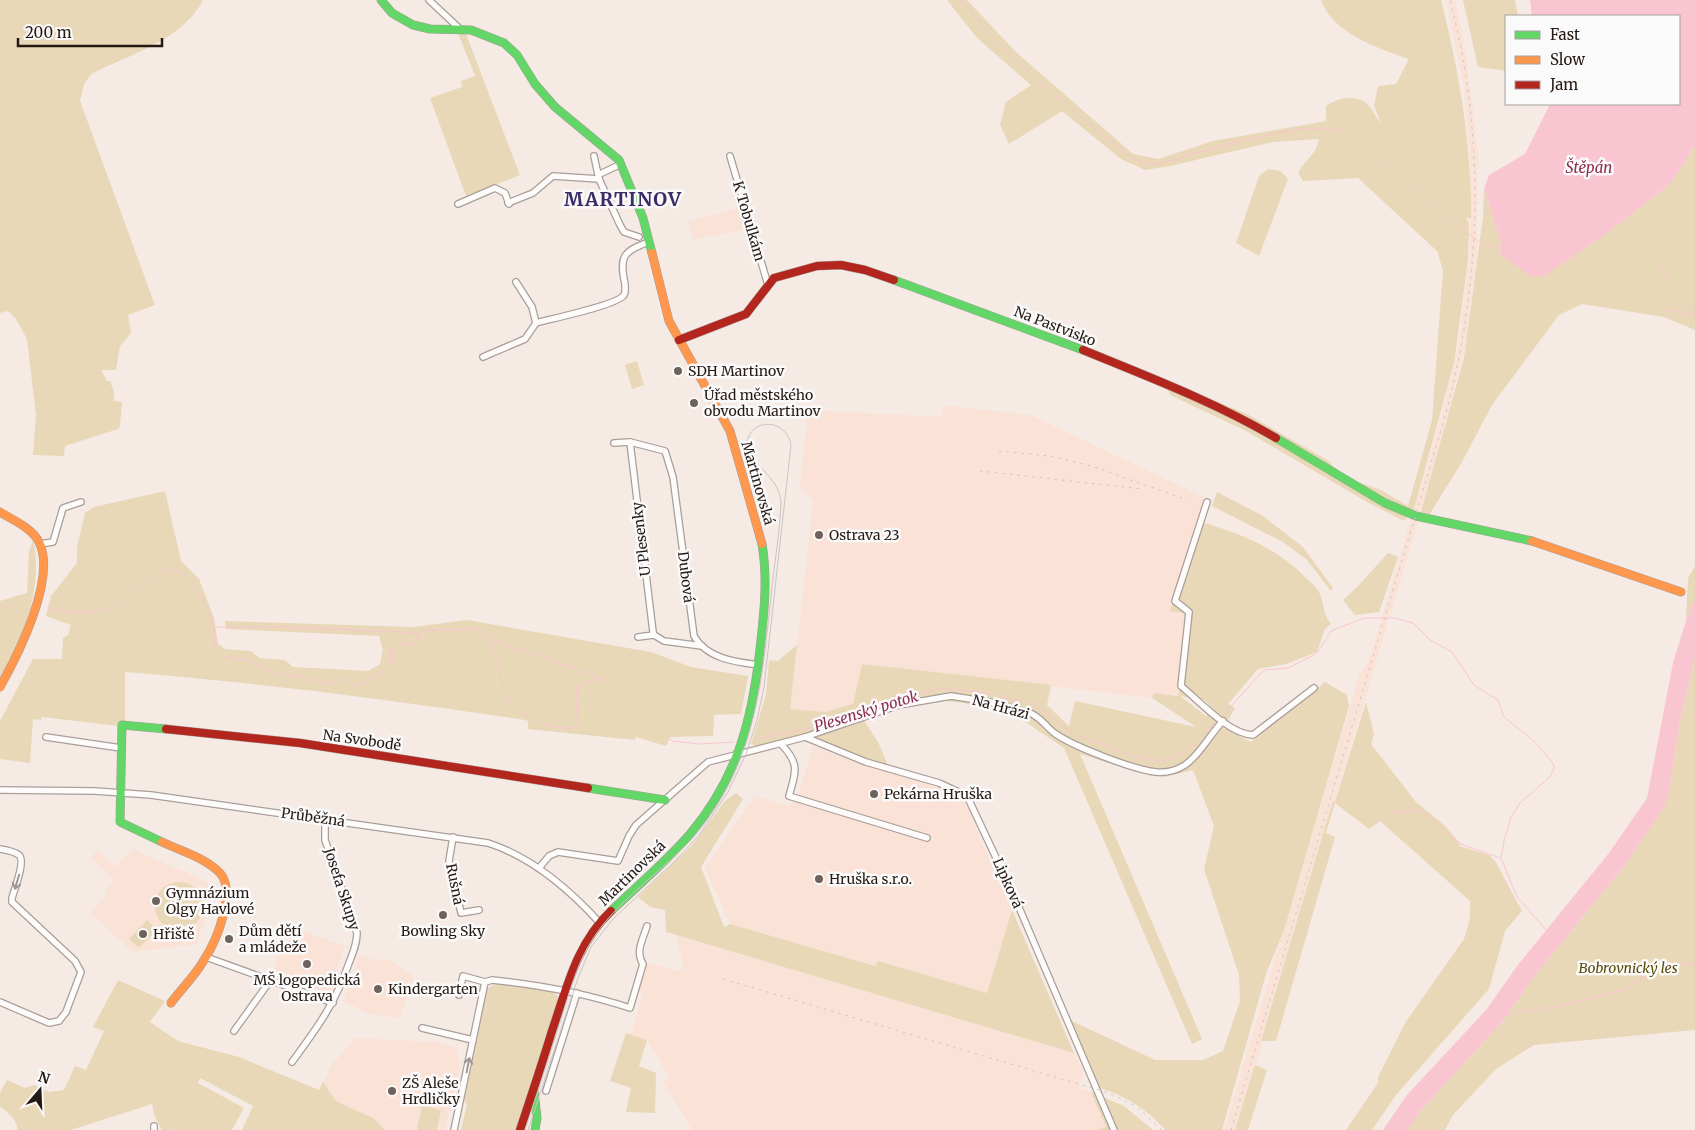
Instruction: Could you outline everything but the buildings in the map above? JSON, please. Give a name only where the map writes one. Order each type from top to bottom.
[{"type":"street","name":"Martinovská","points":[[381,0],[396,16],[413,25],[433,29],[460,29],[488,35],[509,46],[517,55],[535,84],[555,107],[609,149],[621,164],[640,208],[666,312],[679,340],[728,426],[761,537],[765,563],[766,591],[759,665],[750,718],[738,754],[719,793],[694,828],[599,922],[583,945],[566,990],[520,1130]]},
{"type":"street","points":[[428,0],[460,29]]},
{"type":"street","points":[[594,156],[599,177],[624,232],[639,237],[647,233]]},
{"type":"street","name":"K Tobulkám","points":[[730,156],[768,285]]},
{"type":"street","points":[[458,204],[491,188],[502,190],[509,204],[533,193],[553,176],[599,177],[621,164]]},
{"type":"street","points":[[639,237],[640,245]]},
{"type":"street","points":[[483,357],[525,338],[536,323],[599,307],[620,299],[626,290],[622,259],[626,252],[649,242]]},
{"type":"street","name":"Na Pastvisko","points":[[679,340],[746,314],[774,278],[817,266],[841,265],[865,270],[1056,339],[1244,419],[1385,502],[1416,516],[1536,542],[1680,592]]},
{"type":"street","points":[[516,282],[532,307],[536,323]]},
{"type":"street","points":[[614,443],[630,442]]},
{"type":"street","name":"Dubová","points":[[630,442],[665,451],[672,470],[693,631],[702,646]]},
{"type":"street","name":"U Plesenky","points":[[630,442],[654,635]]},
{"type":"street","points":[[40,544],[52,542],[63,508],[81,502]]},
{"type":"street","points":[[1207,502],[1175,601],[1189,612],[1180,686],[1222,721],[1245,735],[1253,735],[1314,688]]},
{"type":"street","points":[[0,512],[32,533],[40,544],[42,575],[36,610],[27,636],[0,687]]},
{"type":"street","points":[[638,638],[654,635],[664,641],[702,646],[730,660],[759,665]]},
{"type":"street","name":"Na Hrázi","points":[[738,754],[805,737],[899,705],[926,698],[958,696],[990,702],[1030,713],[1040,718],[1053,732],[1070,742],[1127,764],[1157,772],[1178,769],[1187,763],[1222,721]]},
{"type":"street","name":"Na Svobodě","points":[[206,957],[227,900],[226,882],[221,874],[211,865],[120,822],[122,725],[300,744],[665,800]]},
{"type":"street","points":[[46,737],[121,748]]},
{"type":"street","name":"Lipková","points":[[805,737],[866,762],[946,786],[967,796],[1015,898],[1114,1130]]},
{"type":"street","points":[[781,744],[795,762],[795,775],[789,796],[927,838]]},
{"type":"street","points":[[539,868],[549,856],[558,852],[618,861],[636,825],[708,762],[738,754]]},
{"type":"street","name":"Průběžná","points":[[0,790],[120,793],[190,799],[453,836],[502,848],[539,868],[599,922]]},
{"type":"street","name":"Josefa Skupy","points":[[292,1062],[333,1003],[357,942],[358,933],[326,840],[326,818]]},
{"type":"street","name":"Rušná","points":[[453,836],[449,861],[461,913],[479,910]]},
{"type":"street","points":[[0,849],[19,855],[22,859],[12,902],[80,968],[80,977],[66,1012],[59,1021],[49,1022],[0,1002]]},
{"type":"street","points":[[459,995],[463,976],[485,982],[492,980],[566,990],[630,1008],[643,964],[639,957],[639,951],[646,926]]},
{"type":"street","points":[[171,1002],[206,957],[333,1003]]},
{"type":"street","points":[[234,1031],[270,981]]},
{"type":"street","points":[[454,1130],[485,982]]},
{"type":"street","points":[[546,1091],[577,993]]},
{"type":"street","points":[[422,1028],[473,1040]]},
{"type":"street","name":"Martinovská","points":[[535,1130],[537,1113],[533,1096],[539,1072]]},
{"type":"shaded area","points":[[1446,0],[1455,0],[1465,46],[1478,151],[1477,253],[1466,343],[1433,472],[1236,1130],[1224,1130],[1360,673],[1368,663],[1441,419],[1459,342],[1470,252],[1470,151],[1464,89]]},
{"type":"shaded area","points":[[743,206],[750,228],[694,240],[688,222]]},
{"type":"shaded area","points":[[943,405],[1030,415],[1204,497],[1170,611],[1188,614],[1178,696],[1154,693],[1152,698],[863,664],[853,704],[825,712],[790,709],[813,501],[800,486],[808,410],[941,417]]},
{"type":"shaded area","points":[[813,746],[850,760],[961,795],[1012,910],[987,993],[878,961],[876,966],[730,924],[705,868],[755,796],[789,806],[798,795]]},
{"type":"shaded area","name":"Gymnázium Olgy Havlové","points":[[133,849],[209,883],[214,895],[196,944],[133,952],[90,913],[108,893],[105,890],[114,880],[91,858],[98,850],[115,867]]},
{"type":"shaded area","name":"MŠ logopedická Ostrava","points":[[303,931],[345,946],[329,993],[272,973],[283,944],[287,945],[291,935],[300,938]]},
{"type":"shaded area","points":[[676,935],[1074,1053],[1083,1073],[1079,1088],[1091,1092],[1106,1128],[1095,1130],[692,1130],[663,1081],[669,1077],[647,1040],[631,1034],[643,994],[638,992],[647,962],[680,972],[683,965]]},
{"type":"shaded area","name":"Kindergarten","points":[[360,955],[374,960],[389,959],[414,977],[400,1018],[370,1014],[343,1001]]},
{"type":"shaded area","name":"ZŠ Aleše Hrdličky","points":[[355,1038],[437,1042],[457,1048],[460,1067],[445,1130],[385,1130],[373,1118],[336,1101],[323,1082],[331,1066]]},
{"type":"green space","points":[[0,0],[203,0],[194,14],[169,36],[138,53],[91,74],[84,84],[80,101],[155,305],[128,315],[131,333],[120,346],[116,370],[101,370],[107,381],[110,381],[114,392],[114,401],[122,402],[120,426],[118,429],[65,446],[64,456],[33,455],[36,415],[27,339],[16,319],[8,311],[0,313]]},
{"type":"green space","points":[[947,0],[967,0],[1016,52],[1133,154],[1158,159],[1213,141],[1326,121],[1326,106],[1337,100],[1348,98],[1354,98],[1365,103],[1381,124],[1374,106],[1378,86],[1396,84],[1409,59],[1384,50],[1346,31],[1335,22],[1321,0],[1441,0],[1459,81],[1467,136],[1471,219],[1466,217],[1469,223],[1468,260],[1454,363],[1414,509],[1404,521],[1367,502],[1246,431],[1170,395],[1163,379],[1247,414],[1329,461],[1341,476],[1381,490],[1408,506],[1432,420],[1443,270],[1437,251],[1358,178],[1303,181],[1298,173],[1316,149],[1319,139],[1273,142],[1145,170],[1121,159],[1062,111],[1009,144],[1000,125],[1006,102],[1031,85],[977,38]]},
{"type":"green space","points":[[1463,0],[1515,0],[1518,15],[1505,15],[1505,71],[1478,67]]},
{"type":"green space","points":[[458,33],[466,34],[520,175],[466,196],[430,98],[462,87],[461,81],[475,76]]},
{"type":"green space","points":[[1695,146],[1695,330],[1664,317],[1582,304],[1559,315],[1492,405],[1462,462],[1429,515],[1421,512],[1464,358],[1483,217],[1484,189],[1501,242],[1500,254],[1607,233],[1670,184]]},
{"type":"green space","points":[[1268,169],[1280,171],[1288,179],[1259,256],[1236,243],[1259,176]]},
{"type":"green space","points":[[637,361],[644,385],[632,389],[625,365]]},
{"type":"green space","points":[[165,491],[181,561],[199,579],[214,618],[218,644],[225,649],[251,651],[259,658],[285,660],[293,667],[368,671],[380,664],[383,650],[379,636],[226,629],[225,621],[414,627],[467,620],[651,652],[691,667],[748,676],[741,714],[714,715],[713,736],[670,737],[666,746],[636,737],[635,740],[528,729],[528,721],[525,720],[425,706],[275,687],[125,672],[125,723],[119,726],[42,717],[41,720],[33,719],[30,763],[0,759],[0,721],[33,659],[62,659],[63,638],[68,635],[71,625],[46,616],[51,596],[77,563],[77,547],[85,513],[94,507]]},
{"type":"green space","points":[[1217,492],[1263,516],[1303,547],[1333,588],[1331,591],[1307,560],[1283,542],[1212,506]]},
{"type":"green space","points":[[1197,521],[1227,530],[1256,542],[1282,558],[1315,586],[1321,596],[1326,615],[1331,624],[1325,629],[1317,652],[1286,664],[1258,669],[1228,704],[1235,708],[1224,728],[1251,742],[1325,682],[1347,695],[1349,706],[1284,930],[1266,974],[1222,1130],[1165,1130],[1136,1104],[1100,1088],[1070,1020],[1155,1060],[1203,1060],[1223,1051],[1240,1001],[1239,975],[1204,869],[1214,826],[1193,770],[1165,777],[1147,775],[1080,754],[1202,1039],[1192,1044],[1064,748],[1018,717],[964,703],[927,699],[863,719],[878,742],[888,765],[828,749],[806,735],[757,746],[751,744],[766,695],[769,660],[778,661],[797,645],[790,709],[825,712],[853,704],[862,664],[1051,685],[1047,705],[1069,726],[1075,701],[1196,727],[1152,698],[1154,693],[1178,696],[1188,614],[1170,611]],"holes":[[[1180,696],[1204,700],[1214,710],[1206,716]]]},
{"type":"green space","points":[[33,540],[36,557],[36,575],[29,612],[16,648],[0,679],[0,601],[27,593],[29,552]]},
{"type":"green space","points":[[1388,553],[1398,557],[1379,612],[1355,615],[1343,600]]},
{"type":"green space","points":[[1695,566],[1695,600],[1686,621],[1688,578]]},
{"type":"green space","name":"Bobrovnický les","points":[[1695,657],[1695,1030],[1534,1045],[1496,1069],[1453,1115],[1445,1130],[1407,1130],[1423,1108],[1502,1022],[1533,978],[1625,865],[1664,807],[1670,785],[1681,716]]},
{"type":"green space","points":[[1366,702],[1374,734],[1371,744],[1416,802],[1442,823],[1460,843],[1459,846],[1489,855],[1495,861],[1522,911],[1505,931],[1489,989],[1396,1095],[1372,1130],[1346,1130],[1378,1083],[1378,1077],[1405,1023],[1464,939],[1470,919],[1470,901],[1380,821],[1369,829],[1335,803],[1326,833],[1335,837],[1276,1041],[1261,1041],[1333,801],[1335,802]]},
{"type":"green space","points":[[736,793],[743,799],[701,867],[724,927],[730,924],[875,966],[878,961],[987,993],[1012,910],[1074,1053],[666,932],[665,910],[650,907],[638,897],[692,845],[725,801]]},
{"type":"green space","points":[[174,882],[184,882],[196,889],[203,901],[203,911],[196,923],[184,930],[174,930],[166,926],[159,919],[155,911],[155,901],[159,893],[166,886]]},
{"type":"green space","name":"Hřiště","points":[[147,920],[157,930],[139,948],[129,939]]},
{"type":"green space","points":[[118,980],[165,1001],[150,1022],[178,1041],[239,1057],[319,1090],[323,1082],[336,1101],[373,1118],[385,1130],[242,1130],[253,1106],[200,1078],[198,1083],[244,1108],[232,1130],[171,1130],[173,1127],[170,1130],[162,1130],[155,1117],[152,1104],[71,1130],[18,1130],[12,1117],[0,1107],[0,1093],[7,1080],[25,1088],[35,1085],[49,1092],[64,1090],[75,1066],[86,1070],[104,1031],[93,1027]]},
{"type":"green space","points":[[499,983],[551,990],[557,996],[558,1002],[517,1130],[461,1130],[467,1104],[464,1101],[486,991],[491,986]]},
{"type":"green space","points":[[626,1033],[647,1040],[639,1066],[656,1073],[655,1113],[626,1112],[631,1088],[610,1081]]},
{"type":"green space","points":[[1255,1065],[1267,1070],[1248,1130],[1235,1130]]},
{"type":"green space","points":[[1091,1092],[1124,1106],[1153,1130],[1095,1130],[1106,1127]]},
{"type":"green space","points":[[422,1105],[441,1110],[437,1130],[417,1130]]},
{"type":"water","name":"Štěpán","points":[[1530,0],[1695,0],[1695,146],[1670,184],[1607,233],[1544,276],[1531,276],[1500,254],[1501,242],[1484,189],[1489,175],[1525,154],[1550,105],[1680,105],[1680,15],[1532,15]]},
{"type":"water","points":[[1695,600],[1695,657],[1681,716],[1665,806],[1625,865],[1533,978],[1502,1022],[1423,1108],[1407,1130],[1383,1130],[1407,1095],[1487,1009],[1517,966],[1609,853],[1647,798],[1673,663],[1686,621]]},
{"type":"waterway","points":[[962,0],[1000,44],[1042,84],[1131,158],[1145,163],[1160,164],[1227,144],[1272,134],[1307,128],[1346,131],[1447,218],[1484,245],[1502,246]]},
{"type":"waterway","points":[[1618,224],[1630,222],[1639,232],[1648,243],[1678,296],[1695,316]]},
{"type":"waterway","points":[[1656,309],[1690,313]]},
{"type":"waterway","name":"Plesenský potok","points":[[49,608],[81,612],[93,612],[104,609],[125,598],[160,573],[168,570],[178,571],[192,583],[203,601],[213,625],[216,649],[222,656],[250,661],[264,669],[323,683],[332,683],[342,678],[353,686],[363,684],[390,666],[391,648],[398,644],[414,645],[419,633],[424,630],[479,629],[485,631],[490,639],[507,698],[518,711],[537,721],[558,727],[575,727],[577,719],[577,689],[586,682],[601,679],[623,693],[672,741],[699,744],[734,742]]},
{"type":"waterway","name":"Plesenský potok","points":[[0,611],[20,602]]},
{"type":"waterway","name":"Plesenský potok","points":[[1223,715],[1264,670],[1288,668],[1314,655],[1318,652],[1331,631],[1364,618],[1395,618],[1413,623],[1430,640],[1452,652],[1474,685],[1498,700],[1504,717],[1535,742],[1553,763],[1554,768],[1550,777],[1520,803],[1511,817],[1501,858],[1517,897],[1548,932]]},
{"type":"waterway","points":[[215,627],[290,627],[418,633]]},
{"type":"waterway","points":[[491,639],[600,678]]},
{"type":"waterway","name":"Plesenský potok","points":[[756,739],[815,727],[873,705],[941,688],[979,692],[1030,703],[1049,714],[1064,728],[1076,735],[1135,756],[1164,761],[1183,753],[1216,722]]},
{"type":"waterway","points":[[1388,811],[1411,810],[1423,812],[1460,844],[1500,858]]},
{"type":"waterway","points":[[1507,1014],[1558,1006],[1624,990],[1661,968],[1695,963]]},
{"type":"tram line","points":[[525,1130],[573,981],[589,945],[612,914],[670,861],[697,833],[732,779],[744,750],[759,691],[764,660],[781,502],[775,484],[752,457],[748,451],[747,444],[750,435],[761,425],[769,424],[776,426],[788,436],[791,445],[764,687],[757,720],[746,754],[728,792],[700,834],[676,860],[613,919],[591,947],[578,978],[528,1130]]},
{"type":"railway","points":[[1231,1130],[1444,420],[1457,368],[1466,316],[1472,263],[1475,210],[1474,157],[1470,105],[1462,52],[1450,0]]},
{"type":"railway","points":[[999,451],[1049,456],[1092,466],[1187,500]]},
{"type":"railway","points":[[980,471],[1142,489]]},
{"type":"railway","points":[[723,979],[1109,1093],[1136,1106],[1162,1130]]},
{"type":"traffic: fast","points":[[381,0],[392,13],[413,25],[430,29],[471,30],[504,43],[517,55],[535,84],[555,107],[619,160],[643,218],[652,253]]},
{"type":"traffic: fast","points":[[894,280],[1083,350]]},
{"type":"traffic: fast","points":[[1276,438],[1385,503],[1416,516],[1532,541]]},
{"type":"traffic: fast","points":[[611,911],[690,834],[720,792],[731,770],[747,724],[757,675],[765,596],[762,544]]},
{"type":"traffic: fast","points":[[162,842],[120,822],[122,725],[166,729]]},
{"type":"traffic: fast","points":[[588,788],[665,800]]},
{"type":"traffic: fast","points":[[534,1091],[537,1118],[535,1130]]},
{"type":"traffic: slow","points":[[652,253],[669,321],[730,431],[762,544]]},
{"type":"traffic: slow","points":[[0,512],[22,525],[36,537],[43,557],[43,575],[33,616],[25,637],[0,687]]},
{"type":"traffic: slow","points":[[1532,541],[1681,592]]},
{"type":"traffic: slow","points":[[162,842],[208,863],[220,873],[225,881],[226,892],[223,917],[209,952],[197,971],[171,1003]]},
{"type":"traffic: jam","points":[[679,340],[746,314],[774,278],[817,266],[841,265],[865,270],[894,280]]},
{"type":"traffic: jam","points":[[1083,350],[1206,401],[1276,438]]},
{"type":"traffic: jam","points":[[166,729],[300,743],[588,788]]},
{"type":"traffic: jam","points":[[520,1130],[574,966],[590,937],[611,911]]},
{"type":"place","name":"SDH Martinov","points":[[678,371]]},
{"type":"place","name":"Úřad městského obvodu Martinov","points":[[694,403]]},
{"type":"place","name":"Ostrava 23","points":[[819,535]]},
{"type":"place","name":"Pekárna Hruška","points":[[874,794]]},
{"type":"place","name":"Hruška s.r.o.","points":[[819,879]]},
{"type":"place","name":"Gymnázium Olgy Havlové","points":[[156,901]]},
{"type":"place","name":"Bowling Sky","points":[[443,915]]},
{"type":"place","name":"Hřiště","points":[[143,934]]},
{"type":"place","name":"Dům dětí a mládeže","points":[[229,939]]},
{"type":"place","name":"MŠ logopedická Ostrava","points":[[307,964]]},
{"type":"place","name":"Kindergarten","points":[[378,989]]},
{"type":"place","name":"ZŠ Aleše Hrdličky","points":[[392,1091]]},
{"type":"district","name":"MARTINOV","points":[[623,199]]}]
